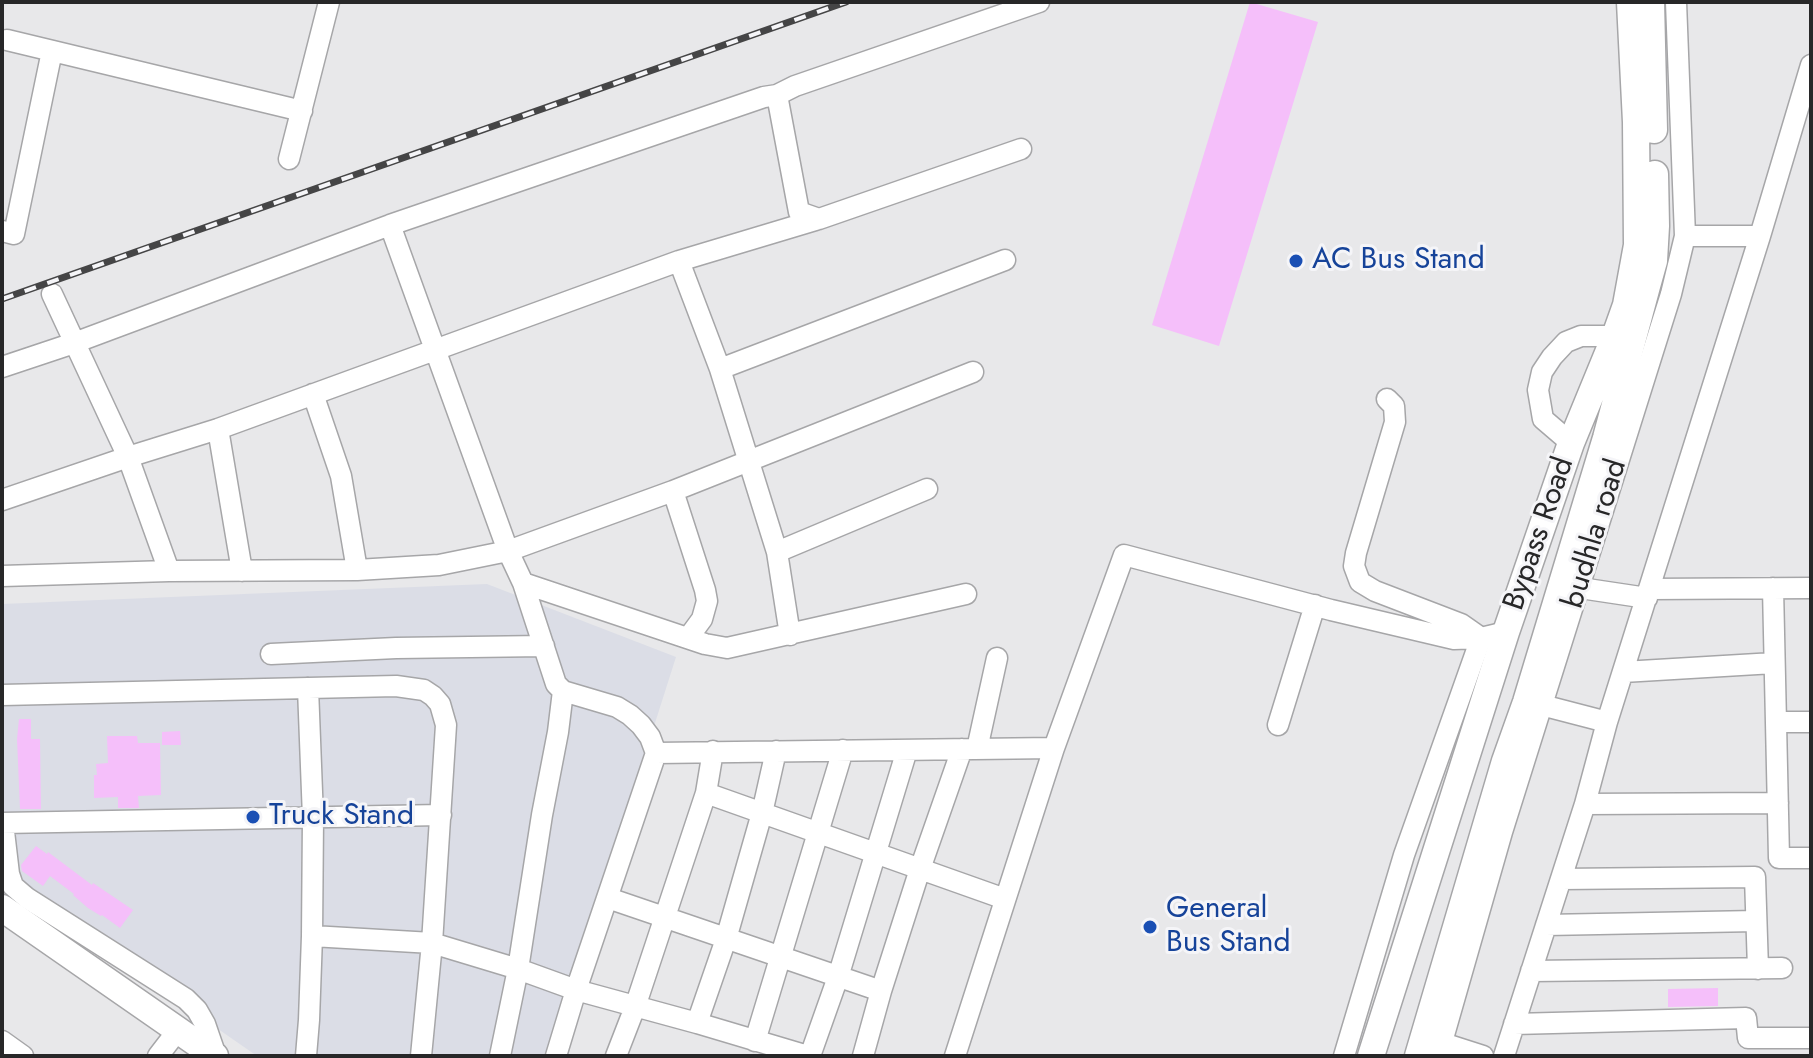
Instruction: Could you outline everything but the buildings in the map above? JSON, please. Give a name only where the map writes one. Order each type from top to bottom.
[{"type":"main road","name":"Bypass Road","points":[[1371,1056],[1493,635],[1626,305],[1637,245],[1636,122],[1630,2]]},
{"type":"main road","points":[[1430,1048],[1505,761],[1534,703],[1570,586],[1606,438],[1659,290],[1654,261],[1656,226],[1651,2]]},
{"type":"main road","points":[[2,908],[216,1056]]},
{"type":"street","points":[[2,367],[390,225],[777,95],[1011,7],[1039,2]]},
{"type":"street","points":[[1659,290],[1685,236],[1676,2]]},
{"type":"street","points":[[289,159],[325,3]]},
{"type":"street","points":[[7,40],[302,111]]},
{"type":"street","points":[[2,231],[14,234],[52,51]]},
{"type":"street","points":[[1504,1056],[1585,804],[1607,722],[1811,66]]},
{"type":"street","points":[[777,95],[799,212],[819,219]]},
{"type":"street","points":[[2,500],[218,429],[679,261],[819,219],[1021,149]]},
{"type":"street","points":[[390,225],[508,551],[523,583],[556,684],[563,691],[617,707],[630,715],[650,737],[656,753],[556,1056]]},
{"type":"street","points":[[1685,236],[1760,236]]},
{"type":"street","points":[[720,369],[1005,260]]},
{"type":"street","points":[[679,261],[720,369],[777,552],[790,635]]},
{"type":"street","points":[[52,294],[128,457],[169,571]]},
{"type":"street","points":[[1571,443],[1543,419],[1538,390],[1542,372],[1566,342],[1581,336],[1615,336]]},
{"type":"street","points":[[2,576],[357,570],[439,565],[508,551],[749,462],[973,372]]},
{"type":"street","points":[[313,394],[341,476],[357,570]]},
{"type":"street","points":[[1387,399],[1394,406],[1395,422],[1356,553],[1354,566],[1360,582],[1375,591],[1493,635]]},
{"type":"street","points":[[218,429],[242,571]]},
{"type":"street","points":[[777,552],[927,489]]},
{"type":"street","points":[[673,491],[707,601],[702,619],[688,638]]},
{"type":"street","points":[[955,1056],[1054,748],[1124,555],[1454,639],[1493,635]]},
{"type":"street","points":[[523,583],[705,644],[727,648],[966,594]]},
{"type":"street","points":[[1570,586],[1648,593],[1811,588]]},
{"type":"street","points":[[1773,588],[1779,858],[1811,858]]},
{"type":"street","points":[[1278,725],[1315,605]]},
{"type":"street","points":[[1344,1056],[1404,855],[1493,635]]},
{"type":"street","points":[[271,654],[544,646]]},
{"type":"street","points":[[396,648],[396,686]]},
{"type":"street","points":[[863,1056],[920,869],[970,749],[997,658]]},
{"type":"street","points":[[1623,672],[1774,663]]},
{"type":"street","points":[[2,695],[396,686],[424,690],[433,696],[440,704],[446,725],[432,943],[421,1056]]},
{"type":"street","points":[[308,688],[313,818],[311,1056]]},
{"type":"street","points":[[500,1056],[518,969],[563,691]]},
{"type":"street","points":[[1534,703],[1607,722]]},
{"type":"street","points":[[1776,722],[1811,722]]},
{"type":"street","points":[[656,753],[1054,748]]},
{"type":"street","points":[[755,1041],[843,750]]},
{"type":"street","points":[[312,936],[432,943],[576,990],[809,1056],[838,977],[907,750]]},
{"type":"street","points":[[616,1056],[706,793],[713,751]]},
{"type":"street","points":[[697,1023],[726,939],[762,813],[776,751]]},
{"type":"street","points":[[706,793],[1005,899]]},
{"type":"street","points":[[1585,804],[1778,803]]},
{"type":"street","points":[[216,1056],[205,1024],[186,999],[13,886],[2,823],[441,815]]},
{"type":"street","points":[[1561,879],[1755,877],[1758,969]]},
{"type":"street","points":[[608,898],[881,991]]},
{"type":"street","points":[[1546,925],[1756,921]]},
{"type":"street","points":[[1531,971],[1782,968]]},
{"type":"street","points":[[1514,1024],[1746,1018],[1748,1047],[1811,1038]]},
{"type":"street","points":[[158,1056],[178,1030]]},
{"type":"street","points":[[2,1041],[23,1056]]},
{"type":"street","points":[[1430,1048],[1483,1056]]},
{"type":"shaded area","name":"Truck Stand","points":[[487,584],[676,657],[549,1056],[257,1056],[2,879],[2,604]]},
{"type":"railway","points":[[2,299],[846,2]]},
{"type":"place","name":"AC Bus Stand","points":[[1296,261]]},
{"type":"place","name":"Truck Stand","points":[[253,817]]},
{"type":"place","name":"General Bus Stand","points":[[1150,927]]}]
